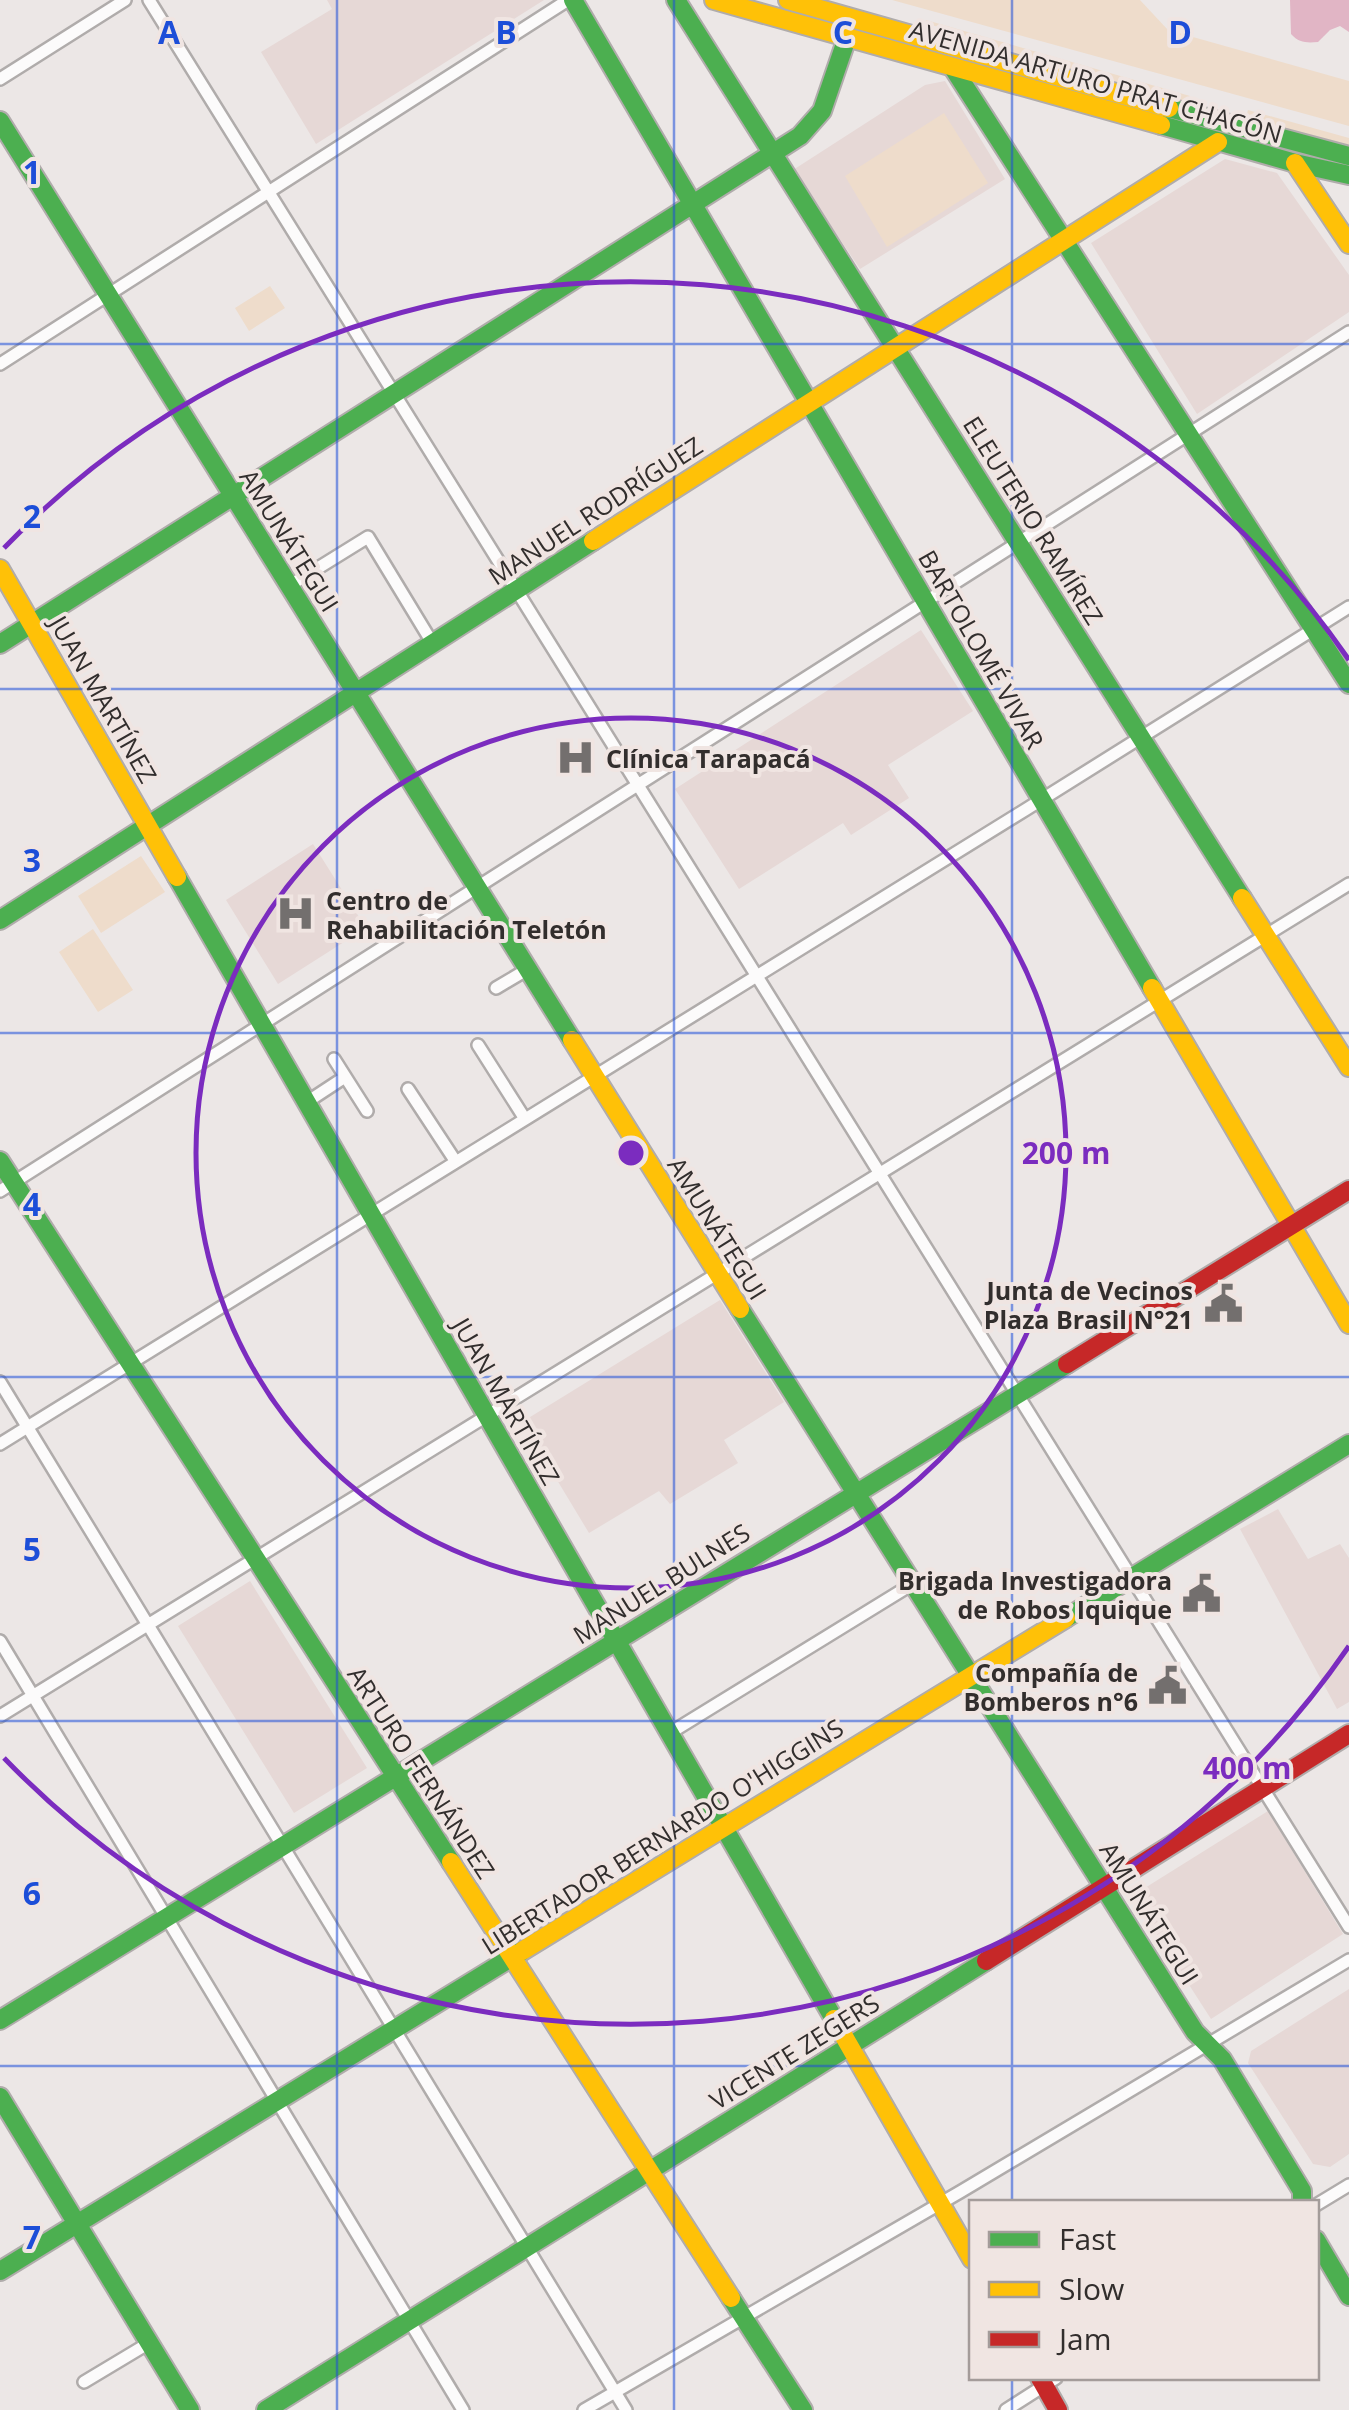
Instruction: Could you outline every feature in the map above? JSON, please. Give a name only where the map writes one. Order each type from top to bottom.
[{"type":"street","points":[[0,80],[125,0]]},
{"type":"street","points":[[149,0],[1349,1927]]},
{"type":"street","points":[[0,364],[571,0]]},
{"type":"street","name":"BARTOLOMÉ VIVAR","points":[[571,0],[1349,1324]]},
{"type":"street","name":"ELEUTERIO RAMÍREZ","points":[[676,0],[1349,1067]]},
{"type":"street","name":"AVENIDA ARTURO PRAT CHACÓN","points":[[714,0],[1349,175]]},
{"type":"street","name":"AVENIDA ARTURO PRAT CHACÓN","points":[[788,0],[1349,156]]},
{"type":"street","points":[[0,644],[800,136],[822,111],[848,38],[870,22]]},
{"type":"street","points":[[953,68],[1349,684]]},
{"type":"street","name":"AMUNÁTEGUI","points":[[0,120],[1103,1887],[1196,2032],[1222,2058],[1302,2191],[1302,2200]]},
{"type":"street","name":"MANUEL RODRÍGUEZ","points":[[0,920],[1218,142]]},
{"type":"street","points":[[1295,163],[1349,244]]},
{"type":"street","points":[[7,1186],[1349,332]]},
{"type":"street","points":[[289,586],[368,537],[433,644]]},
{"type":"street","name":"JUAN MARTÍNEZ","points":[[0,568],[969,2253]]},
{"type":"street","points":[[0,1444],[1349,607]]},
{"type":"street","points":[[0,1716],[1349,884]]},
{"type":"street","points":[[496,988],[528,969]]},
{"type":"street","points":[[478,1045],[526,1120]]},
{"type":"street","points":[[334,1060],[367,1110]]},
{"type":"street","points":[[307,1102],[345,1077]]},
{"type":"street","points":[[408,1089],[456,1162]]},
{"type":"street","name":"ARTURO FERNÁNDEZ","points":[[0,1161],[7,1186],[130,1364],[803,2410]]},
{"type":"street","name":"MANUEL BULNES","points":[[0,2020],[1349,1190]]},
{"type":"street","points":[[0,1382],[626,2410]]},
{"type":"street","name":"LIBERTADOR BERNARDO O'HIGGINS","points":[[0,2271],[1349,1444]]},
{"type":"street","points":[[670,1734],[914,1584]]},
{"type":"street","points":[[0,1641],[463,2410]]},
{"type":"street","name":"VICENTE ZEGERS","points":[[266,2410],[1349,1734]]},
{"type":"street","points":[[584,2410],[1349,1960]]},
{"type":"street","points":[[0,2096],[190,2410]]},
{"type":"street","points":[[1319,2204],[1349,2185]]},
{"type":"street","points":[[1319,2245],[1349,2296]]},
{"type":"street","points":[[84,2382],[149,2343]]},
{"type":"street","points":[[1006,2410],[1047,2380],[1058,2410]]},
{"type":"shaded area","points":[[327,0],[544,0],[316,144],[261,52],[332,9]]},
{"type":"shaded area","points":[[892,0],[1140,0],[1168,30],[1349,81],[1349,126]]},
{"type":"shaded area","points":[[1290,0],[1349,0],[1349,32],[1340,26],[1318,42],[1297,39],[1291,34]]},
{"type":"shaded area","points":[[926,20],[1190,96],[1188,104],[957,38],[948,30],[925,23]]},
{"type":"shaded area","points":[[945,81],[1005,179],[860,269],[793,170],[925,85]]},
{"type":"shaded area","points":[[1248,110],[1349,138],[1349,147],[1245,120]]},
{"type":"shaded area","points":[[944,113],[988,183],[887,247],[845,176]]},
{"type":"shaded area","points":[[1225,159],[1277,173],[1349,275],[1349,312],[1197,414],[1091,243]]},
{"type":"shaded area","points":[[270,286],[285,308],[249,331],[235,308]]},
{"type":"shaded area","points":[[921,630],[973,711],[888,765],[909,798],[851,835],[843,823],[739,889],[675,789]]},
{"type":"shaded area","name":"Centro de Rehabilitación Teletón","points":[[313,844],[366,928],[278,984],[226,900]]},
{"type":"shaded area","points":[[141,856],[165,892],[101,933],[78,896]]},
{"type":"shaded area","points":[[93,929],[133,990],[98,1012],[59,952]]},
{"type":"shaded area","points":[[720,1300],[784,1402],[724,1440],[738,1463],[670,1504],[659,1491],[589,1533],[522,1422]]},
{"type":"shaded area","points":[[1278,1509],[1308,1559],[1340,1544],[1349,1558],[1349,1702],[1337,1709],[1240,1529]]},
{"type":"shaded area","points":[[250,1581],[367,1768],[294,1813],[178,1626]]},
{"type":"shaded area","points":[[1268,1811],[1343,1934],[1211,2019],[1132,1896]]},
{"type":"shaded area","points":[[1349,1989],[1349,2154],[1330,2167],[1313,2164],[1248,2063],[1251,2051]]},
{"type":"traffic: fast","points":[[573,0],[1152,988]]},
{"type":"traffic: fast","points":[[676,0],[1242,898]]},
{"type":"traffic: fast","points":[[0,644],[800,136],[822,111],[847,38]]},
{"type":"traffic: fast","points":[[953,68],[1349,684]]},
{"type":"traffic: fast","points":[[1169,108],[1349,156]]},
{"type":"traffic: fast","points":[[0,121],[572,1040]]},
{"type":"traffic: fast","points":[[1161,125],[1349,175]]},
{"type":"traffic: fast","points":[[0,920],[593,541]]},
{"type":"traffic: fast","points":[[177,877],[834,2019]]},
{"type":"traffic: fast","points":[[0,1161],[451,1862]]},
{"type":"traffic: fast","points":[[740,1309],[1195,2032],[1222,2059],[1302,2191],[1302,2200]]},
{"type":"traffic: fast","points":[[0,2020],[1067,1364]]},
{"type":"traffic: fast","points":[[1066,1618],[1349,1444]]},
{"type":"traffic: fast","points":[[0,2271],[522,1951]]},
{"type":"traffic: fast","points":[[266,2410],[986,1961]]},
{"type":"traffic: fast","points":[[0,2097],[190,2410]]},
{"type":"traffic: fast","points":[[1319,2245],[1349,2296]]},
{"type":"traffic: fast","points":[[731,2298],[803,2410]]},
{"type":"traffic: slow","points":[[714,0],[1161,125]]},
{"type":"traffic: slow","points":[[788,0],[1169,108]]},
{"type":"traffic: slow","points":[[593,541],[1218,142]]},
{"type":"traffic: slow","points":[[1295,163],[1349,244]]},
{"type":"traffic: slow","points":[[0,569],[177,877]]},
{"type":"traffic: slow","points":[[1242,898],[1349,1067]]},
{"type":"traffic: slow","points":[[1152,988],[1349,1324]]},
{"type":"traffic: slow","points":[[572,1040],[740,1309]]},
{"type":"traffic: slow","points":[[522,1951],[1066,1618]]},
{"type":"traffic: slow","points":[[451,1862],[731,2298]]},
{"type":"traffic: slow","points":[[834,2019],[969,2254]]},
{"type":"traffic: jam","points":[[1067,1364],[1349,1190]]},
{"type":"traffic: jam","points":[[986,1961],[1349,1734]]},
{"type":"traffic: jam","points":[[1041,2380],[1058,2410]]},
{"type":"place","name":"Clínica Tarapacá","points":[[576,758]]},
{"type":"place","name":"Centro de Rehabilitación Teletón","points":[[296,914]]},
{"type":"place","name":"Junta de Vecinos Plaza Brasil N°21","points":[[1223,1304]]},
{"type":"place","name":"Brigada Investigadora de Robos Iquique","points":[[1202,1594]]},
{"type":"place","name":"Compañía de Bomberos n°6","points":[[1168,1686]]}]
